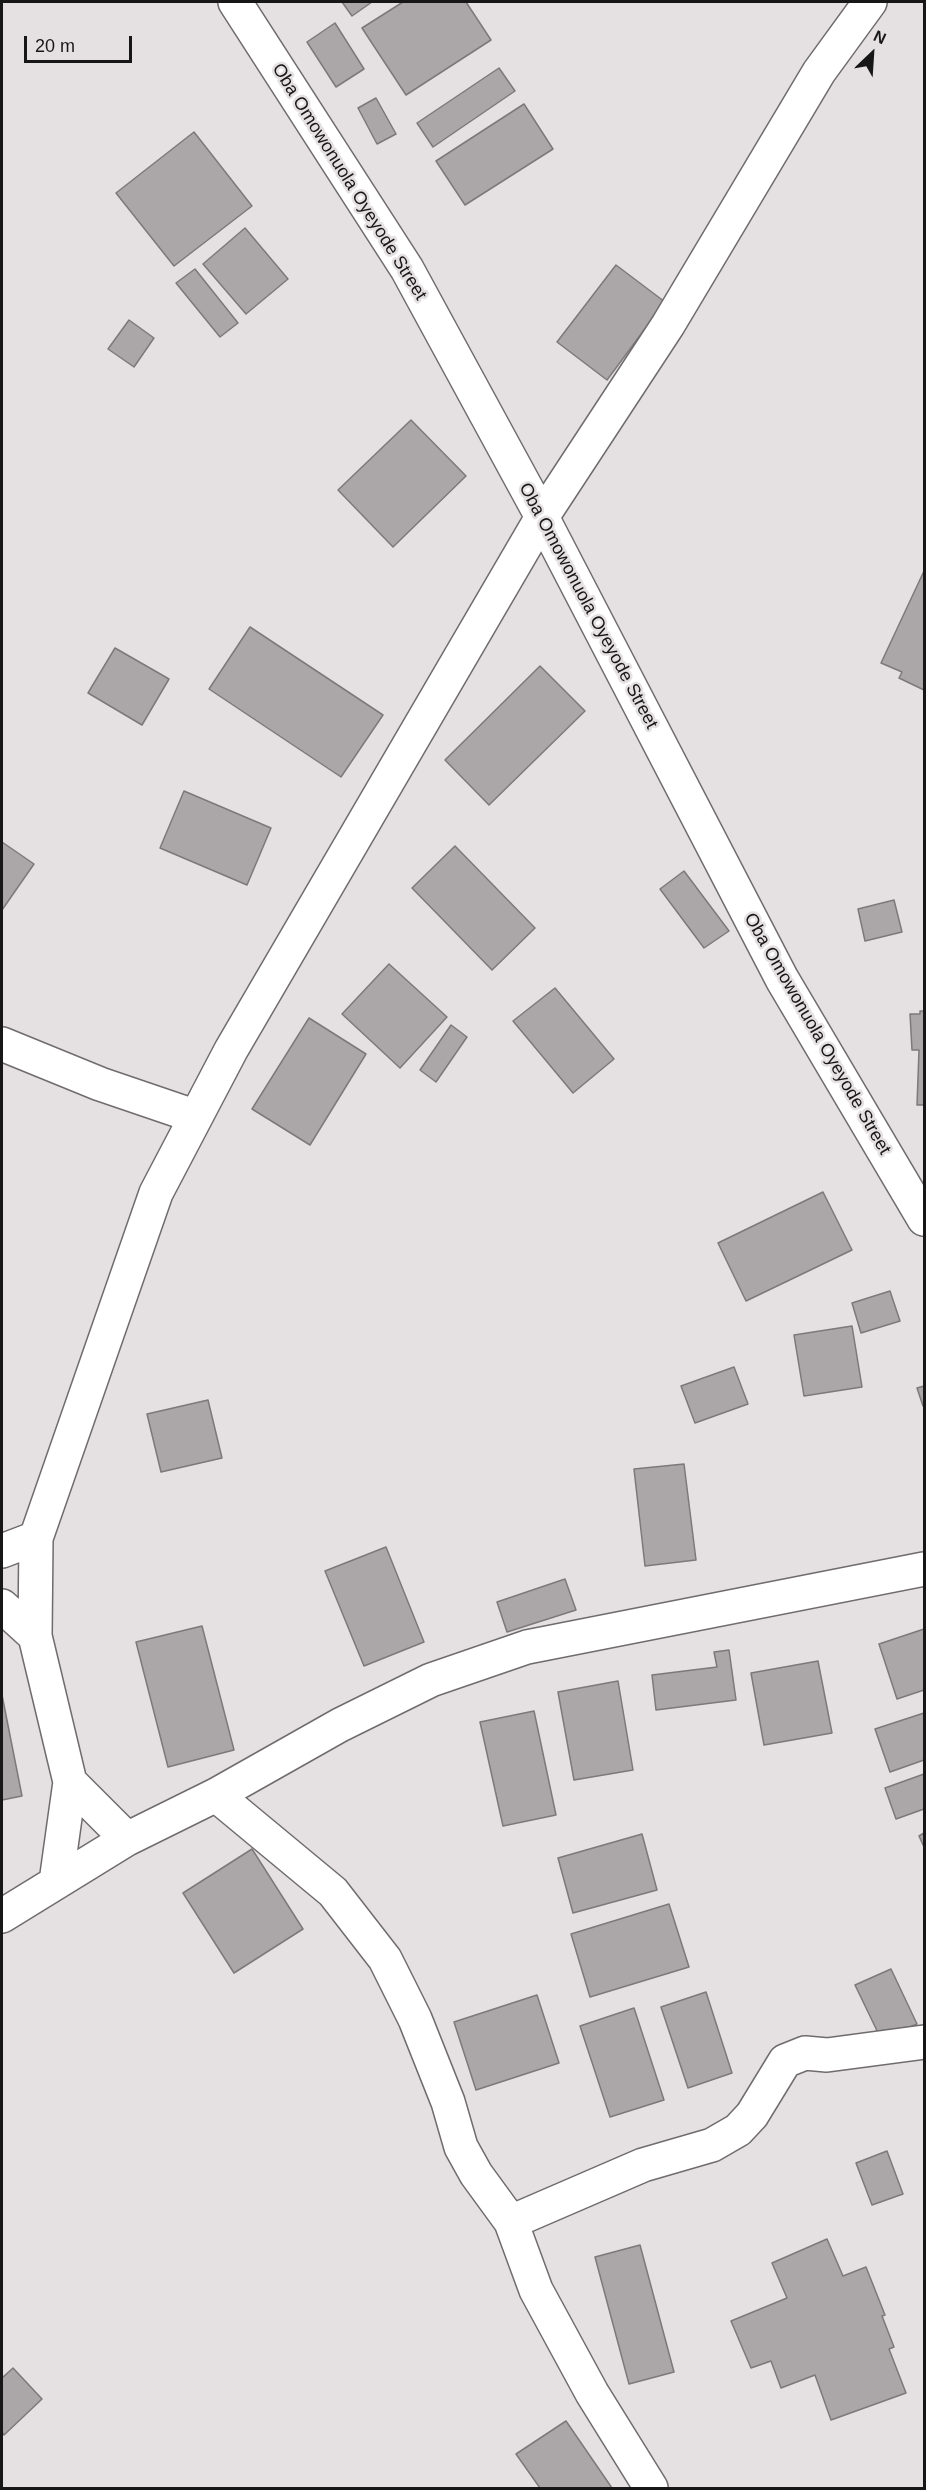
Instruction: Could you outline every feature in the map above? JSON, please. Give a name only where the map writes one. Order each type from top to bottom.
[{"type":"street","name":"Oba Omowonuola Oyeyode Street","points":[[235,2],[407,269],[542,517],[782,979],[924,1219]]},
{"type":"street","points":[[56,1882],[70,1782],[34,1636],[36,1538],[156,1193],[194,1116],[542,517],[710,259],[819,72],[870,2]]},
{"type":"street","points":[[2,1044],[100,1084],[194,1116]]},
{"type":"street","points":[[2,1551],[36,1538]]},
{"type":"street","points":[[2,1916],[127,1839],[216,1795],[340,1725],[431,1680],[527,1647],[924,1569]]},
{"type":"street","points":[[2,1606],[34,1636]]},
{"type":"street","points":[[70,1782],[127,1839]]},
{"type":"street","points":[[216,1795],[333,1892],[385,1959],[416,2019],[448,2102],[461,2147],[476,2174],[511,2222],[536,2290],[592,2393],[651,2488]]},
{"type":"street","points":[[511,2222],[632,2169],[712,2145],[738,2130],[753,2115],[785,2061],[805,2053],[827,2055],[924,2042]]},
{"type":"building","points":[[342,2],[372,2],[352,16]]},
{"type":"building","points":[[403,2],[466,2],[491,40],[406,95],[362,28]]},
{"type":"building","points":[[335,23],[364,69],[336,87],[307,42]]},
{"type":"building","points":[[499,68],[515,91],[433,147],[417,123]]},
{"type":"building","points":[[376,98],[396,134],[377,144],[358,108]]},
{"type":"building","points":[[524,104],[553,149],[465,205],[436,161]]},
{"type":"building","points":[[194,132],[252,206],[174,266],[116,193]]},
{"type":"building","points":[[245,228],[288,279],[246,314],[203,264]]},
{"type":"building","points":[[616,265],[665,302],[607,380],[557,342]]},
{"type":"building","points":[[195,269],[238,323],[220,337],[176,283]]},
{"type":"building","points":[[129,320],[154,338],[134,367],[108,349]]},
{"type":"building","points":[[411,420],[466,476],[393,547],[338,490]]},
{"type":"building","points":[[924,571],[924,690],[899,678],[902,672],[881,663]]},
{"type":"building","points":[[250,627],[383,715],[341,777],[209,689]]},
{"type":"building","points":[[115,648],[169,679],[142,725],[88,693]]},
{"type":"building","points":[[540,666],[585,711],[489,805],[445,760]]},
{"type":"building","points":[[184,791],[271,828],[247,885],[160,848]]},
{"type":"building","points":[[2,842],[34,864],[2,910]]},
{"type":"building","points":[[455,846],[535,928],[492,970],[412,888]]},
{"type":"building","points":[[684,871],[729,931],[704,948],[660,889]]},
{"type":"building","points":[[894,900],[902,932],[865,941],[858,909]]},
{"type":"building","points":[[389,964],[447,1017],[400,1068],[342,1014]]},
{"type":"building","points":[[555,988],[614,1059],[573,1093],[513,1021]]},
{"type":"building","points":[[920,1011],[924,1011],[924,1105],[917,1105],[919,1050],[912,1050],[910,1014],[920,1014]]},
{"type":"building","points":[[309,1018],[366,1054],[310,1145],[252,1109]]},
{"type":"building","points":[[451,1025],[467,1037],[436,1082],[420,1070]]},
{"type":"building","points":[[823,1192],[852,1250],[746,1301],[718,1243]]},
{"type":"building","points":[[890,1291],[900,1321],[861,1333],[852,1303]]},
{"type":"building","points":[[852,1326],[862,1387],[804,1396],[794,1335]]},
{"type":"building","points":[[734,1367],[748,1404],[695,1423],[681,1386]]},
{"type":"building","points":[[924,1386],[924,1405],[923,1406],[917,1388]]},
{"type":"building","points":[[208,1400],[222,1458],[161,1472],[147,1414]]},
{"type":"building","points":[[684,1464],[696,1560],[645,1566],[634,1469]]},
{"type":"building","points":[[386,1547],[424,1642],[364,1666],[325,1571]]},
{"type":"building","points":[[565,1579],[576,1610],[507,1632],[497,1602]]},
{"type":"building","points":[[202,1626],[234,1750],[168,1767],[136,1642]]},
{"type":"building","points":[[924,1629],[924,1690],[897,1699],[879,1644]]},
{"type":"building","points":[[729,1650],[736,1700],[656,1710],[652,1675],[717,1667],[714,1652]]},
{"type":"building","points":[[818,1661],[832,1733],[764,1745],[751,1673]]},
{"type":"building","points":[[618,1681],[633,1770],[574,1780],[558,1692]]},
{"type":"building","points":[[2,1695],[22,1796],[2,1800]]},
{"type":"building","points":[[534,1711],[556,1815],[503,1826],[480,1722]]},
{"type":"building","points":[[924,1713],[924,1760],[890,1772],[875,1729]]},
{"type":"building","points":[[924,1774],[924,1809],[896,1819],[885,1788]]},
{"type":"building","points":[[924,1833],[924,1847],[919,1836]]},
{"type":"building","points":[[642,1834],[657,1890],[573,1913],[558,1858]]},
{"type":"building","points":[[252,1849],[303,1929],[234,1973],[183,1893]]},
{"type":"building","points":[[669,1904],[689,1967],[590,1997],[571,1934]]},
{"type":"building","points":[[891,1969],[917,2024],[881,2039],[855,1985]]},
{"type":"building","points":[[706,1992],[732,2073],[688,2088],[661,2007]]},
{"type":"building","points":[[537,1995],[559,2063],[476,2090],[454,2022]]},
{"type":"building","points":[[634,2008],[664,2100],[610,2117],[580,2026]]},
{"type":"building","points":[[887,2151],[903,2194],[872,2205],[856,2163]]},
{"type":"building","points":[[827,2239],[843,2276],[866,2267],[885,2315],[882,2316],[894,2347],[889,2349],[906,2393],[831,2420],[815,2375],[781,2388],[771,2361],[751,2368],[731,2321],[787,2298],[772,2263]]},
{"type":"building","points":[[640,2245],[674,2372],[629,2384],[595,2257]]},
{"type":"building","points":[[13,2368],[42,2399],[4,2435],[2,2432],[2,2378]]},
{"type":"building","points":[[566,2421],[612,2488],[540,2488],[516,2454]]}]
